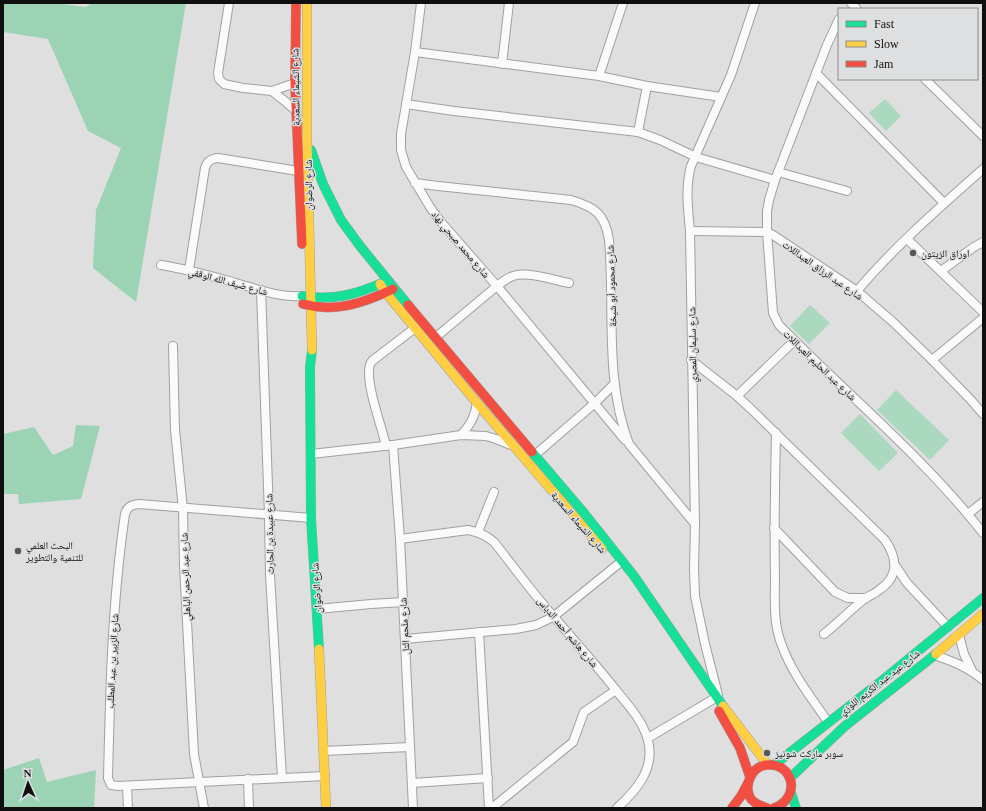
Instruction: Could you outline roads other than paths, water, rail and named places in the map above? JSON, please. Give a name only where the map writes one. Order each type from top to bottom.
[{"type":"street","points":[[229,3],[218,73],[219,79],[224,84],[243,88],[272,91],[295,83]]},
{"type":"street","points":[[296,3],[307,3]]},
{"type":"street","name":"شارع الشيماء السعدية","points":[[296,3],[295,83],[298,171]]},
{"type":"street","name":"شارع الرضوان","points":[[304,300],[307,138],[307,3]]},
{"type":"street","name":"شارع محمد صبحي نهاد","points":[[421,3],[415,52],[401,134],[401,150],[406,167],[440,221],[497,286],[629,444]]},
{"type":"street","points":[[502,64],[509,3]]},
{"type":"street","points":[[599,76],[623,3]]},
{"type":"street","name":"شارع سليمان المصري","points":[[714,698],[718,692],[704,644],[695,596],[690,231],[687,190],[688,178],[730,75],[755,3]]},
{"type":"street","name":"شارع عبد الحليم العبداللات","points":[[838,21],[827,44],[778,172],[768,205],[767,232],[773,313],[779,325],[794,341],[922,463],[983,533]]},
{"type":"street","points":[[415,52],[599,76],[647,86],[721,97]]},
{"type":"street","points":[[816,73],[944,203]]},
{"type":"street","points":[[926,80],[983,136]]},
{"type":"street","points":[[638,132],[647,86]]},
{"type":"street","points":[[272,91],[296,111]]},
{"type":"street","points":[[406,104],[638,132],[660,140],[696,157],[775,180]]},
{"type":"street","name":"شارع الشيماء السعدية","points":[[307,138],[323,184],[341,220],[414,328],[513,446],[620,564]]},
{"type":"street","points":[[189,270],[205,168],[208,162],[214,158],[218,158],[298,171]]},
{"type":"street","points":[[857,291],[886,257],[983,169]]},
{"type":"street","name":"شارع الرضوان","points":[[298,171],[306,355],[310,367],[311,518],[317,609],[326,808]]},
{"type":"street","points":[[778,172],[847,192]]},
{"type":"street","name":"شارع محمود أبو شيخة","points":[[415,183],[571,200],[591,208],[600,215],[607,228],[610,251],[614,384],[621,420],[629,444],[695,524]]},
{"type":"street","points":[[690,231],[767,232]]},
{"type":"street","name":"شارع عبد الرزاق العبداللات","points":[[767,232],[857,291],[893,322],[932,360],[983,414]]},
{"type":"street","points":[[907,239],[983,312]]},
{"type":"street","points":[[941,271],[962,255],[983,242]]},
{"type":"street","name":"شارع ضيف الله الوقفي","points":[[161,265],[189,270],[333,309],[384,282]]},
{"type":"street","points":[[436,337],[507,278],[519,275],[532,276],[569,283]]},
{"type":"street","name":"شارع عبيدة بن الحارث","points":[[261,290],[270,575],[282,778]]},
{"type":"street","name":"شارع الشيماء السعدية","points":[[390,291],[436,337],[584,513],[648,607],[714,698],[771,765],[781,767],[790,778]]},
{"type":"street","name":"شارع ضيف الله الوقفي","points":[[350,300],[390,291]]},
{"type":"street","points":[[932,360],[983,318]]},
{"type":"street","name":"شارع ملحم التل","points":[[413,808],[400,539],[390,445],[382,428],[372,399],[369,367],[372,361],[414,328]]},
{"type":"street","points":[[737,396],[794,341]]},
{"type":"street","name":"شارع عبد الرحمن الباهلي","points":[[173,346],[175,430],[184,509],[184,565],[194,754],[196,772],[204,808]]},
{"type":"street","points":[[692,360],[737,396],[884,540],[891,550],[895,565],[908,583],[948,627]]},
{"type":"street","points":[[535,455],[595,403],[614,384]]},
{"type":"street","points":[[462,435],[470,426],[477,404]]},
{"type":"street","points":[[776,433],[774,528],[776,617],[781,643],[794,673],[828,722]]},
{"type":"street","points":[[311,454],[462,435],[486,436],[513,446]]},
{"type":"street","points":[[400,539],[468,530],[478,532],[494,492]]},
{"type":"street","points":[[968,514],[983,502]]},
{"type":"street","name":"شارع الزبير بن عبد المطلب","points":[[311,518],[184,509],[139,504],[129,506],[125,514],[119,552],[113,615],[108,778],[111,785],[127,786],[325,776]]},
{"type":"street","points":[[774,528],[835,592],[848,598],[866,598]]},
{"type":"street","name":"شارع هاشم أحمد الدباس","points":[[478,532],[490,538],[494,542],[553,617],[598,668],[635,714],[648,738],[649,758],[646,771],[636,789],[617,808]]},
{"type":"street","points":[[405,639],[527,627],[540,623],[553,617],[620,564]]},
{"type":"street","points":[[824,634],[866,598],[888,583],[895,565]]},
{"type":"street","name":"شارع عيد عبد الكريم اللوزي","points":[[749,780],[757,768],[771,765],[879,683],[983,598]]},
{"type":"street","points":[[317,609],[403,602]]},
{"type":"street","name":"شارع عيد عبد الكريم اللوزي","points":[[790,778],[845,726],[983,614]]},
{"type":"street","points":[[479,632],[491,808]]},
{"type":"street","points":[[959,635],[964,654],[972,671]]},
{"type":"street","points":[[934,655],[954,662],[972,671],[983,680]]},
{"type":"street","points":[[491,808],[573,742],[584,712],[616,690]]},
{"type":"street","points":[[648,738],[714,698]]},
{"type":"street","name":"شارع الشيماء السعدية","points":[[714,698],[740,748],[749,780],[748,789],[752,800],[763,808]]},
{"type":"street","points":[[324,751],[410,747]]},
{"type":"street","points":[[412,782],[488,778]]},
{"type":"street","points":[[790,778],[792,785],[791,793],[796,808]]},
{"type":"street","points":[[248,779],[249,808]]},
{"type":"street","points":[[732,808],[741,796],[749,780]]},
{"type":"street","points":[[127,786],[128,808]]},
{"type":"street","points":[[774,808],[784,803],[791,793]]},
{"type":"place","name":"اوراق الزيتون","points":[[913,253]]},
{"type":"place","name":"البحث العلمي للتنمية والتطوير","points":[[18,551]]},
{"type":"place","name":"سوبر ماركت شونيز","points":[[767,753]]}]
